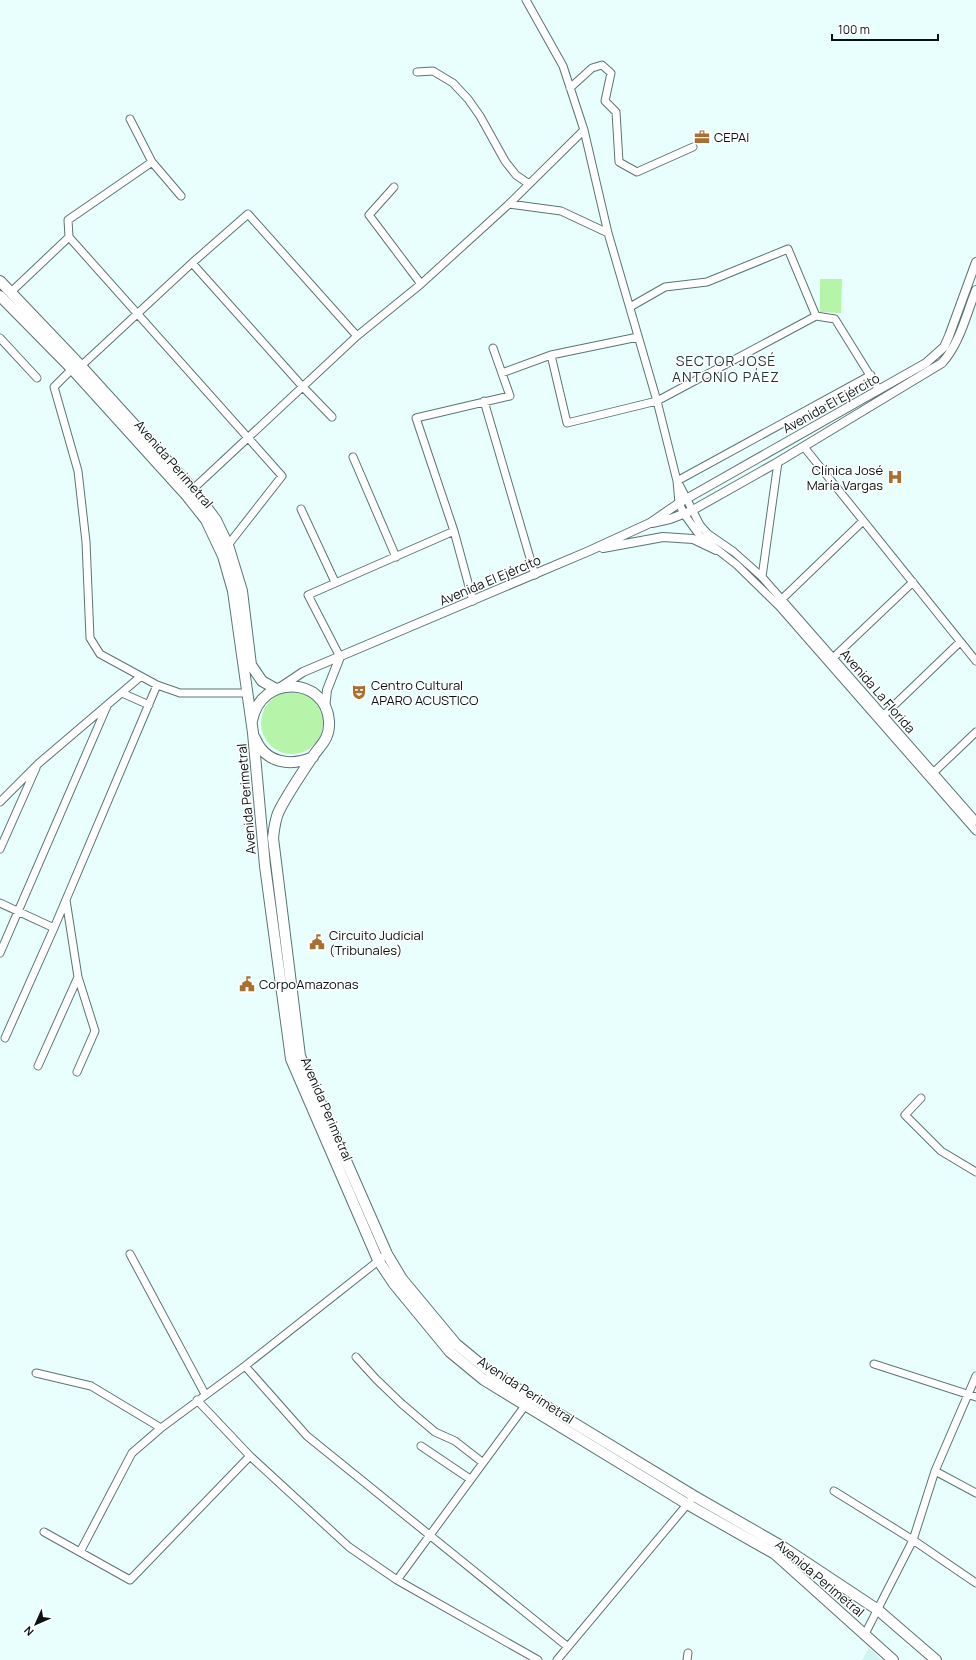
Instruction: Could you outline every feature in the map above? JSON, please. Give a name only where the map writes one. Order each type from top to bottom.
[{"type":"main road","name":"Avenida Perimetral","points":[[0,281],[187,496],[206,520],[223,556],[233,591],[246,693],[253,733],[265,866],[291,1059],[383,1257],[456,1344],[490,1372],[694,1496],[782,1547],[878,1610],[936,1660]]},
{"type":"main road","name":"Avenida Perimetral","points":[[0,296],[76,368],[193,489],[216,520],[228,545],[242,591],[251,665],[262,681],[278,688]]},
{"type":"main road","points":[[292,686],[306,689],[317,697],[325,708],[329,721],[328,734],[322,747],[313,757],[302,762],[289,763],[277,761],[266,754],[258,745],[253,733],[252,720],[256,707],[264,696],[278,688],[292,686]]},
{"type":"main road","name":"Avenida Perimetral","points":[[313,757],[278,812],[273,838],[300,1056],[394,1284],[450,1352],[484,1380],[524,1406],[687,1504],[775,1554],[893,1660]]},
{"type":"street","points":[[526,0],[563,66],[584,130],[608,232],[657,401],[677,481],[687,512],[700,536],[737,565],[779,606],[976,830]]},
{"type":"street","points":[[570,88],[592,68],[602,65],[611,73],[605,101],[616,112],[619,162],[622,166],[637,172],[693,147]]},
{"type":"street","points":[[417,72],[433,71],[453,83],[468,99],[480,116],[505,161],[516,175],[529,184]]},
{"type":"street","points":[[130,119],[152,162],[181,196]]},
{"type":"street","points":[[193,489],[357,336],[421,284],[509,204],[584,130]]},
{"type":"street","points":[[152,162],[68,220],[69,237],[138,312],[282,476],[228,545]]},
{"type":"street","points":[[394,188],[369,215],[421,284]]},
{"type":"street","points":[[509,204],[561,212],[608,232]]},
{"type":"street","points":[[246,693],[180,693],[140,677],[100,654],[90,638],[86,542],[78,471],[54,387],[248,214],[357,336]]},
{"type":"street","points":[[11,292],[69,237]]},
{"type":"street","points":[[630,307],[664,287],[707,282],[788,249],[816,316]]},
{"type":"street","name":"Avenida El Ejército","points":[[278,688],[303,672],[340,658],[534,575],[650,523],[683,501],[926,363],[944,347],[976,262]]},
{"type":"street","points":[[192,263],[302,386],[332,417]]},
{"type":"street","name":"Avenida El Ejército","points":[[650,523],[670,520],[687,512],[804,447],[942,363],[956,343],[976,290]]},
{"type":"street","points":[[551,355],[567,423],[657,401],[816,316],[835,319],[880,390]]},
{"type":"street","points":[[0,338],[38,378]]},
{"type":"street","points":[[502,373],[551,355],[638,338]]},
{"type":"street","points":[[473,600],[454,531],[416,418],[510,396],[493,348]]},
{"type":"street","points":[[677,481],[871,375]]},
{"type":"street","points":[[484,402],[534,575]]},
{"type":"street","points":[[804,447],[976,661]]},
{"type":"street","points":[[353,457],[396,557]]},
{"type":"street","points":[[762,577],[778,462]]},
{"type":"street","points":[[301,509],[335,582]]},
{"type":"street","name":"Avenida La Florida","points":[[687,512],[708,534],[734,552],[762,577],[834,657],[933,773],[976,820]]},
{"type":"street","points":[[782,599],[863,521]]},
{"type":"street","points":[[325,708],[327,690],[340,658],[308,595],[454,531]]},
{"type":"street","points":[[589,551],[663,537],[693,539],[716,550]]},
{"type":"street","points":[[834,657],[913,582]]},
{"type":"street","points":[[884,715],[960,642]]},
{"type":"street","points":[[0,802],[38,764],[140,677]]},
{"type":"street","points":[[5,1038],[54,928],[157,685]]},
{"type":"street","points":[[122,693],[149,705]]},
{"type":"street","points":[[0,953],[107,706]]},
{"type":"street","points":[[933,773],[976,732]]},
{"type":"street","points":[[0,849],[38,764]]},
{"type":"street","points":[[66,900],[78,977],[95,1031],[77,1072]]},
{"type":"street","points":[[0,903],[54,928]]},
{"type":"street","points":[[38,1066],[78,977]]},
{"type":"street","points":[[921,1098],[906,1115],[941,1150],[976,1172]]},
{"type":"street","points":[[130,1254],[206,1394]]},
{"type":"street","points":[[80,1552],[132,1453],[161,1428],[245,1366],[383,1257]]},
{"type":"street","points":[[356,1357],[402,1404],[435,1432],[455,1441],[482,1462]]},
{"type":"street","points":[[874,1364],[976,1397]]},
{"type":"street","points":[[245,1366],[307,1436],[568,1647]]},
{"type":"street","points":[[36,1373],[90,1386],[161,1428]]},
{"type":"street","points":[[865,1634],[913,1540],[935,1471],[976,1376]]},
{"type":"street","points":[[398,1580],[530,1397]]},
{"type":"street","points":[[197,1400],[250,1456],[349,1547],[398,1580],[538,1660]]},
{"type":"street","points":[[421,1446],[470,1479]]},
{"type":"street","points":[[44,1532],[130,1580],[250,1456]]},
{"type":"street","points":[[935,1471],[976,1493]]},
{"type":"street","points":[[834,1491],[913,1540],[976,1583]]},
{"type":"street","points":[[557,1660],[694,1496]]},
{"type":"shaded area","points":[[869,1648],[882,1660],[862,1660]]},
{"type":"green space","points":[[820,279],[842,279],[841,313],[820,312]]},
{"type":"green space","points":[[286,692],[298,692],[314,701],[321,711],[323,723],[321,735],[314,745],[298,754],[286,754],[275,749],[266,740],[261,729],[261,717],[266,706],[275,697]]},
{"type":"place","name":"CEPAI","points":[[702,137]]},
{"type":"place","name":"Clínica José María Vargas","points":[[895,477]]},
{"type":"place","name":"Centro Cultural APARO ACUSTICO","points":[[359,692]]},
{"type":"place","name":"Circuito Judicial (Tribunales)","points":[[317,942]]},
{"type":"place","name":"CorpoAmazonas","points":[[247,984]]},
{"type":"district","name":"SECTOR JOSÉ ANTONIO PÁEZ","points":[[726,368]]}]
